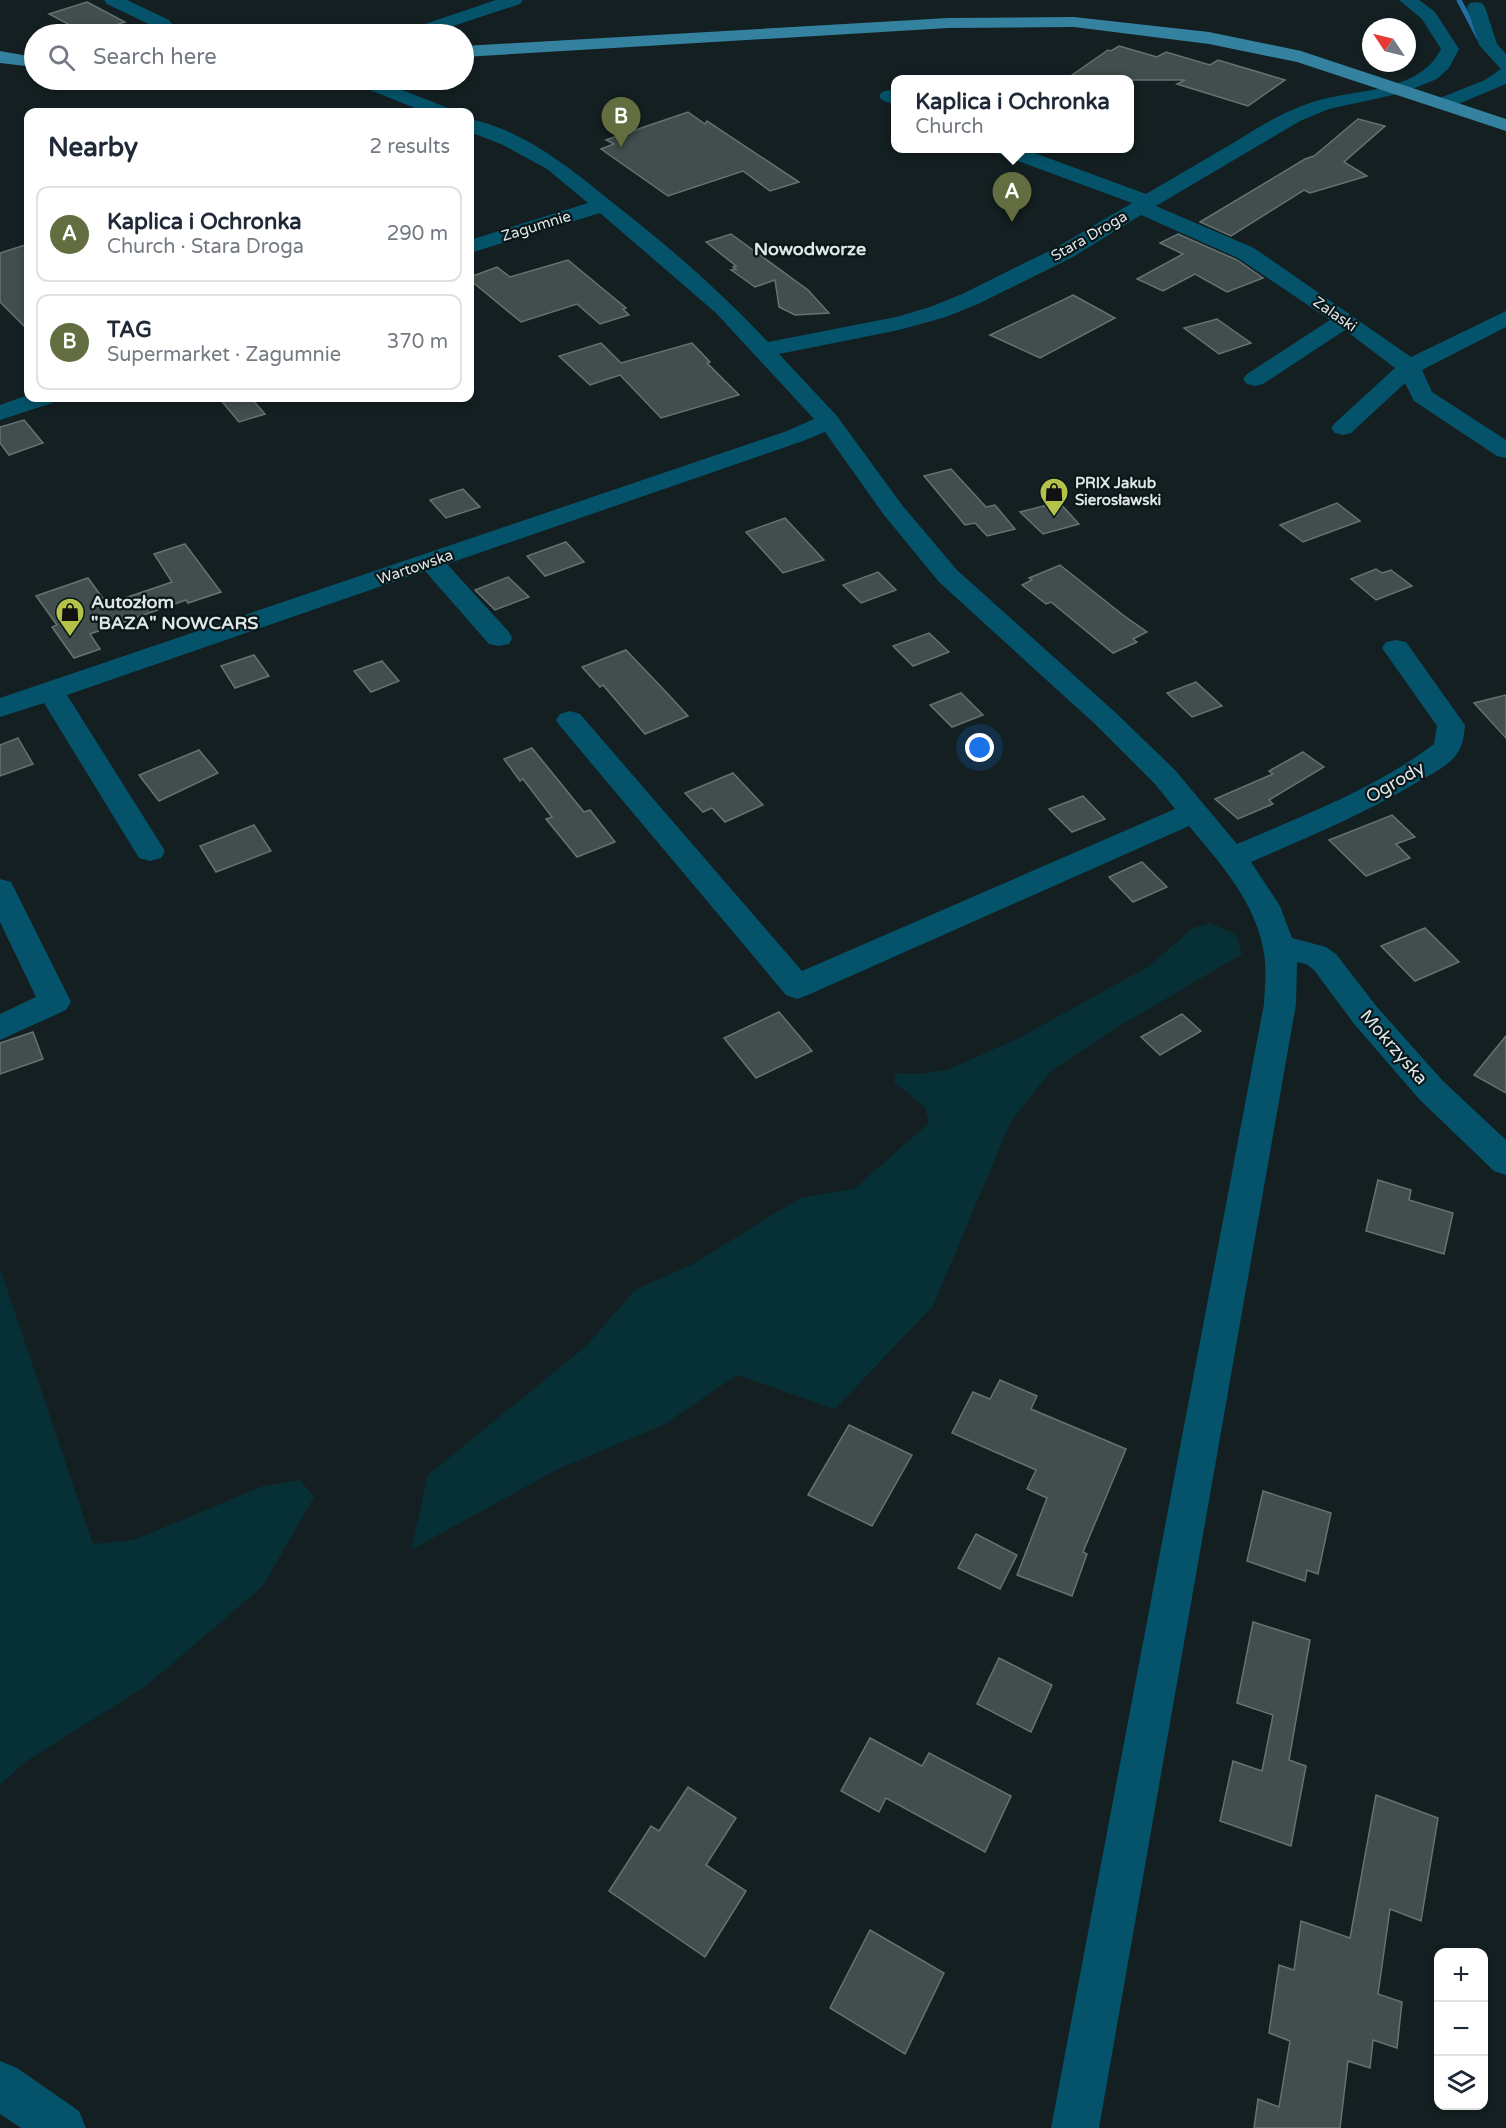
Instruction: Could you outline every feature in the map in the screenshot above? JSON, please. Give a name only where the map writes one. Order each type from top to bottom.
[{"type":"main road","points":[[474,51],[948,23],[1074,22],[1178,33],[1255,46],[1313,60],[1506,125]]},
{"type":"main road","points":[[0,57],[24,61]]},
{"type":"street","points":[[113,0],[163,24]]},
{"type":"street","points":[[443,24],[514,0]]},
{"type":"street","name":"Stara Droga","points":[[764,350],[899,323],[938,312],[1065,252],[1283,121],[1322,105],[1399,88],[1423,80],[1447,60],[1450,49],[1429,16],[1408,0]]},
{"type":"street","points":[[1476,7],[1488,45],[1506,65]]},
{"type":"street","points":[[1444,103],[1456,96],[1481,90],[1506,74]]},
{"type":"street","points":[[387,90],[431,108]]},
{"type":"street","points":[[474,126],[510,141],[554,165],[724,308],[829,421],[899,518],[948,576],[1106,719],[1165,777],[1232,858],[1265,906],[1279,947],[1282,972],[1280,1004],[1074,2128]]},
{"type":"street","name":"Zalaski","points":[[1013,153],[1144,205],[1246,254],[1346,320],[1409,367],[1422,396],[1506,451]]},
{"type":"street","name":"Zagumnie","points":[[474,246],[604,205]]},
{"type":"street","points":[[1343,428],[1409,367],[1506,318]]},
{"type":"street","points":[[1255,379],[1346,320]]},
{"type":"street","points":[[0,413],[32,402]]},
{"type":"street","name":"Wartowska","points":[[0,708],[795,436],[829,421]]},
{"type":"street","points":[[431,562],[499,638]]},
{"type":"street","name":"Ogrody","points":[[1232,858],[1366,800],[1427,764],[1445,750],[1450,740],[1451,725],[1396,648]]},
{"type":"street","points":[[51,691],[150,850]]},
{"type":"street","points":[[570,720],[797,987],[1194,812]]},
{"type":"street","points":[[0,890],[55,1002],[0,1028]]},
{"type":"street","name":"Mokrzyska","points":[[1279,947],[1315,955],[1325,962],[1366,1016],[1431,1090],[1506,1161]]},
{"type":"street","points":[[0,2085],[62,2128]]},
{"type":"shaded area","points":[[1210,923],[1236,934],[1242,954],[1118,1027],[1051,1071],[1011,1121],[933,1306],[835,1409],[737,1375],[665,1424],[556,1470],[411,1550],[428,1475],[586,1346],[635,1290],[691,1265],[800,1198],[854,1189],[929,1123],[925,1107],[894,1082],[896,1073],[917,1074],[947,1070],[1019,1038],[1149,966],[1193,928]]},
{"type":"shaded area","points":[[0,1268],[93,1544],[134,1540],[261,1487],[300,1480],[314,1497],[263,1586],[146,1686],[25,1762],[0,1785]]},
{"type":"building","points":[[87,2],[125,22],[68,24],[49,14]]},
{"type":"building","points":[[1119,46],[1157,57],[1166,52],[1210,65],[1218,60],[1285,80],[1248,106],[1177,84],[1185,80],[1134,80],[1134,75],[1072,75],[1108,50],[1111,51]]},
{"type":"building","points":[[688,112],[705,124],[707,121],[799,182],[770,191],[743,171],[668,196],[601,149],[614,144],[606,140]]},
{"type":"building","points":[[1358,119],[1385,126],[1344,162],[1367,176],[1310,193],[1304,190],[1231,236],[1200,222],[1305,159],[1314,156]]},
{"type":"building","points":[[731,234],[808,290],[829,313],[795,315],[779,307],[775,280],[755,287],[731,270],[736,269],[733,267],[736,266],[706,242]]},
{"type":"building","points":[[1178,234],[1237,260],[1263,278],[1227,292],[1195,274],[1163,291],[1137,279],[1183,254],[1160,243]]},
{"type":"building","points":[[24,245],[24,326],[0,302],[0,253]]},
{"type":"building","points":[[568,260],[626,308],[623,309],[629,315],[600,324],[577,304],[521,322],[474,283],[474,276],[497,267],[510,277]]},
{"type":"building","points":[[1073,295],[1115,318],[1040,358],[990,335]]},
{"type":"building","points":[[1217,319],[1251,343],[1219,354],[1184,328]]},
{"type":"building","points":[[601,343],[621,363],[692,343],[710,362],[707,363],[739,395],[661,418],[620,375],[590,385],[559,356]]},
{"type":"building","points":[[222,402],[254,402],[265,414],[239,422]]},
{"type":"building","points":[[24,420],[43,443],[9,455],[0,443],[0,427]]},
{"type":"building","points":[[951,469],[986,507],[995,505],[1015,529],[987,536],[975,523],[965,525],[924,476]]},
{"type":"building","points":[[463,489],[480,507],[446,518],[430,500]]},
{"type":"building","name":"PRIX Jakub Sierosławski","points":[[1059,502],[1079,524],[1043,534],[1020,512]]},
{"type":"building","points":[[1337,503],[1360,521],[1303,542],[1280,525]]},
{"type":"building","points":[[785,518],[824,560],[783,573],[746,532]]},
{"type":"building","points":[[566,542],[584,562],[545,576],[527,556]]},
{"type":"building","points":[[185,544],[221,592],[188,603],[186,600],[90,634],[100,649],[74,658],[52,627],[57,625],[36,596],[88,578],[107,604],[172,582],[154,554]]},
{"type":"building","points":[[1060,565],[1147,632],[1133,639],[1137,642],[1113,653],[1051,602],[1046,604],[1022,585],[1032,580],[1029,578]]},
{"type":"building","points":[[1376,569],[1382,573],[1391,570],[1412,586],[1376,600],[1351,579]]},
{"type":"building","points":[[878,572],[896,590],[861,603],[843,585]]},
{"type":"building","points":[[508,577],[529,597],[495,610],[475,590]]},
{"type":"building","points":[[929,633],[949,652],[913,666],[893,646]]},
{"type":"building","points":[[626,650],[688,716],[645,734],[603,685],[600,687],[582,667]]},
{"type":"building","points":[[254,655],[269,676],[235,688],[221,666]]},
{"type":"building","points":[[382,661],[399,681],[371,692],[354,671]]},
{"type":"building","points":[[1196,682],[1222,706],[1192,717],[1167,693]]},
{"type":"building","points":[[961,693],[983,715],[952,727],[930,705]]},
{"type":"building","points":[[1506,695],[1506,738],[1474,703]]},
{"type":"building","points":[[18,738],[33,764],[0,776],[0,745]]},
{"type":"building","points":[[532,748],[584,812],[590,810],[615,842],[577,857],[546,819],[552,817],[523,779],[520,781],[504,759]]},
{"type":"building","points":[[199,750],[218,773],[159,801],[139,775]]},
{"type":"building","points":[[1303,752],[1324,767],[1269,800],[1273,804],[1238,819],[1215,799],[1273,774],[1269,771]]},
{"type":"building","points":[[733,773],[763,805],[725,822],[712,808],[703,812],[685,793]]},
{"type":"building","points":[[1083,796],[1105,819],[1072,832],[1049,809]]},
{"type":"building","points":[[1392,815],[1415,837],[1396,844],[1410,858],[1366,876],[1329,840]]},
{"type":"building","points":[[254,825],[271,851],[216,872],[200,846]]},
{"type":"building","points":[[1142,862],[1167,887],[1133,902],[1109,877]]},
{"type":"building","points":[[1425,928],[1459,962],[1415,981],[1381,946]]},
{"type":"building","points":[[779,1012],[812,1051],[756,1078],[724,1038]]},
{"type":"building","points":[[1182,1014],[1201,1031],[1160,1055],[1141,1037]]},
{"type":"building","points":[[33,1032],[43,1059],[0,1074],[0,1043]]},
{"type":"building","points":[[1506,1036],[1506,1093],[1474,1075]]},
{"type":"building","points":[[1378,1180],[1411,1190],[1409,1200],[1453,1213],[1444,1254],[1366,1231]]},
{"type":"building","points":[[1000,1380],[1037,1396],[1031,1409],[1126,1449],[1083,1552],[1087,1554],[1072,1596],[1017,1575],[1047,1498],[1027,1489],[1036,1470],[952,1433],[973,1392],[990,1399]]},
{"type":"building","points":[[849,1425],[912,1455],[872,1526],[808,1495]]},
{"type":"building","points":[[1263,1491],[1331,1513],[1318,1574],[1307,1570],[1305,1581],[1247,1561]]},
{"type":"building","points":[[976,1534],[1017,1555],[1000,1589],[958,1568]]},
{"type":"building","points":[[1253,1622],[1310,1640],[1289,1760],[1306,1766],[1291,1846],[1220,1821],[1233,1761],[1262,1771],[1273,1715],[1237,1703]]},
{"type":"building","points":[[999,1658],[1052,1685],[1031,1732],[977,1704]]},
{"type":"building","points":[[870,1738],[922,1766],[929,1753],[1011,1796],[985,1852],[886,1798],[879,1812],[841,1791]]},
{"type":"building","points":[[688,1787],[736,1818],[706,1865],[746,1891],[705,1957],[609,1891],[651,1826],[659,1831]]},
{"type":"building","points":[[1376,1795],[1438,1818],[1421,1921],[1390,1909],[1378,1994],[1402,2002],[1397,2048],[1373,2040],[1370,2068],[1348,2061],[1340,2128],[1254,2128],[1258,2099],[1279,2107],[1290,2041],[1269,2033],[1279,1965],[1294,1970],[1301,1921],[1350,1938]]},
{"type":"building","points":[[870,1930],[944,1973],[905,2054],[830,2008]]},
{"type":"waterway","points":[[1459,0],[1479,38]]},
{"type":"place","name":"TAG","points":[[621,147]]},
{"type":"place","name":"Kaplica i Ochronka","points":[[1012,222]]},
{"type":"place","name":"PRIX Jakub Sierosławski","points":[[1054,518]]},
{"type":"place","name":"Autozłom \"BAZA\" NOWCARS","points":[[70,638]]},
{"type":"district","name":"Nowodworze","points":[[810,249]]}]
